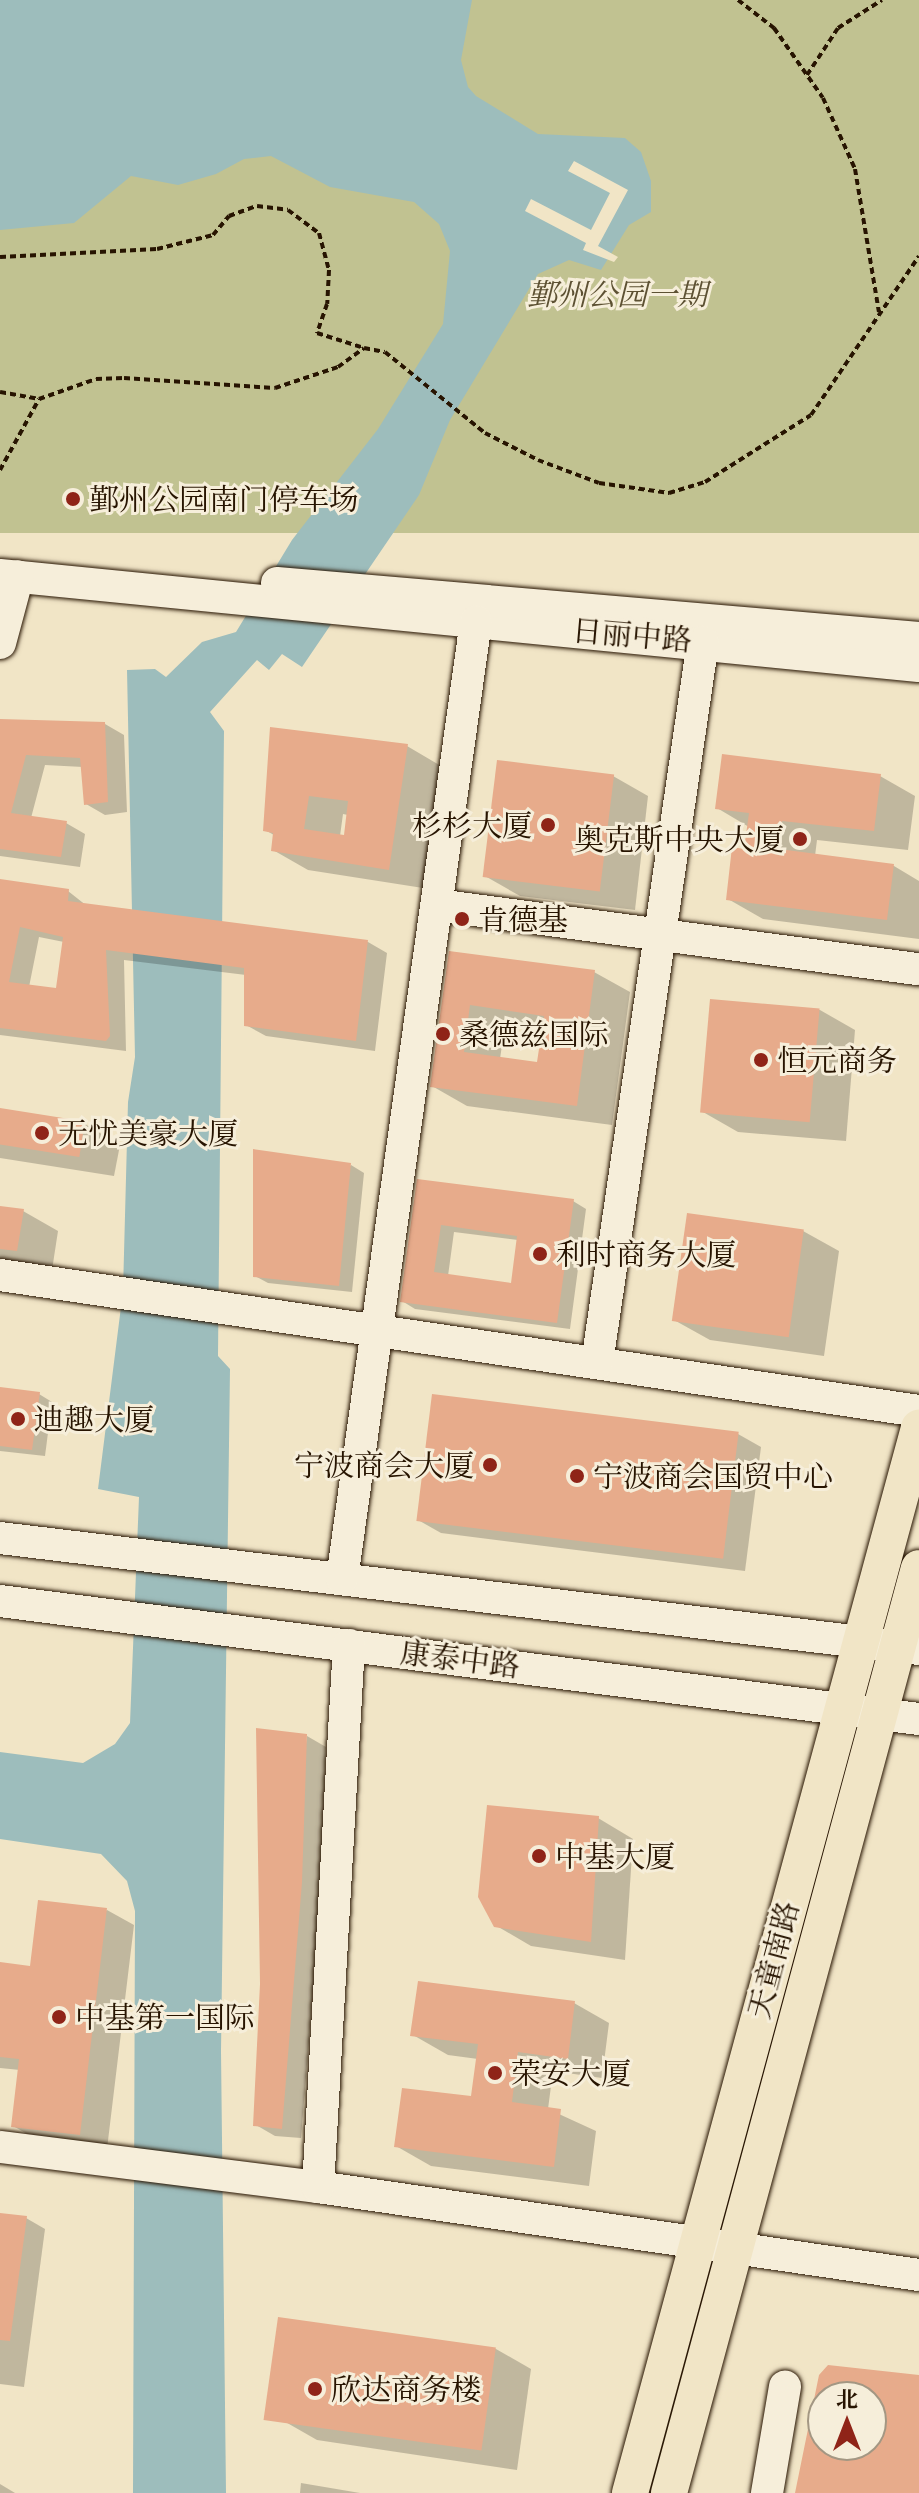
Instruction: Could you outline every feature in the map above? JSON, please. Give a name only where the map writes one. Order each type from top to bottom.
[{"type":"main road","name":"天童南路","points":[[630,2493],[840,1709],[919,1428]]},
{"type":"main road","name":"天童南路","points":[[669,2493],[880,1714],[909,1648],[919,1568]]},
{"type":"street","points":[[0,643],[6,569],[352,602]]},
{"type":"street","name":"日丽中路","points":[[352,602],[476,621],[919,666]]},
{"type":"street","name":"日丽中路","points":[[352,602],[919,638]]},
{"type":"street","points":[[342,1579],[476,621]]},
{"type":"street","points":[[597,1363],[703,642]]},
{"type":"street","points":[[437,905],[919,969]]},
{"type":"street","points":[[0,1275],[226,1306],[919,1411]]},
{"type":"street","points":[[0,1538],[909,1648]]},
{"type":"street","name":"康泰中路","points":[[0,1601],[919,1719]]},
{"type":"street","points":[[318,2187],[349,1645]]},
{"type":"street","points":[[0,2147],[318,2187],[919,2275]]},
{"type":"street","points":[[767,2493],[785,2387]]},
{"type":"path","points":[[738,0],[774,28],[807,75],[855,169],[880,315]]},
{"type":"path","points":[[807,75],[838,28],[882,0]]},
{"type":"path","points":[[0,257],[157,249],[213,235],[229,216],[257,206],[288,210],[319,233],[329,270],[327,304],[317,333],[396,360],[485,433],[566,471],[631,491],[669,493],[705,482],[811,415],[880,315],[899,278],[919,256]]},
{"type":"path","points":[[0,392],[39,399],[96,379],[275,388],[338,367],[364,348]]},
{"type":"path","points":[[0,470],[39,399]]},
{"type":"green space","name":"鄞州公园一期","points":[[0,0],[919,0],[919,533],[0,533]]},
{"type":"water","points":[[0,0],[472,0],[461,60],[468,87],[476,96],[538,134],[625,138],[641,152],[651,181],[651,212],[629,225],[601,270],[569,260],[538,274],[450,420],[419,495],[302,667],[282,654],[269,670],[257,660],[210,712],[224,731],[218,1356],[230,1369],[221,2051],[226,2493],[133,2493],[135,1911],[127,1881],[101,1854],[0,1839],[0,1752],[83,1763],[115,1744],[130,1723],[139,1497],[98,1489],[123,1291],[128,1102],[135,1057],[127,670],[155,669],[166,677],[202,642],[236,632],[292,540],[378,429],[443,324],[450,251],[439,224],[414,202],[330,187],[271,156],[244,159],[216,174],[178,185],[131,176],[74,223],[0,230]]},
{"type":"pier","points":[[574,161],[628,190],[598,246],[618,257],[614,262],[583,250],[586,243],[525,211],[531,199],[591,230],[610,193],[568,171]]},
{"type":"building","points":[[0,719],[105,722],[108,802],[84,805],[80,758],[26,755],[11,813],[67,821],[61,857],[0,849]]},
{"type":"building","points":[[270,727],[408,744],[389,870],[271,851],[273,833],[263,831]],"holes":[[[309,796],[348,801],[344,835],[304,829]]]},
{"type":"building","name":"奥克斯中央大厦","points":[[722,754],[881,774],[874,831],[782,821],[779,849],[894,864],[887,920],[726,900],[732,847],[744,849],[749,813],[715,809]]},
{"type":"building","name":"杉杉大厦","points":[[497,760],[614,774],[600,892],[483,877]]},
{"type":"building","points":[[0,879],[69,889],[68,901],[368,940],[356,1041],[244,1026],[244,968],[106,950],[110,1036],[106,1041],[0,1028]],"holes":[[[20,927],[63,937],[56,988],[9,982]]]},
{"type":"building","name":"桑德兹国际","points":[[449,951],[595,970],[577,1106],[430,1087]],"holes":[[[470,1005],[544,1016],[537,1062],[464,1052]]]},
{"type":"building","name":"恒元商务","points":[[710,999],[820,1009],[810,1122],[700,1113]]},
{"type":"building","name":"无忧美豪大厦","points":[[0,1108],[85,1121],[79,1157],[0,1144]]},
{"type":"building","points":[[253,1149],[351,1163],[339,1286],[253,1277]]},
{"type":"building","name":"利时商务大厦","points":[[417,1179],[574,1199],[557,1323],[400,1302]],"holes":[[[441,1225],[517,1236],[511,1283],[434,1272]]]},
{"type":"building","name":"无忧美豪大厦","points":[[0,1206],[24,1209],[17,1251],[0,1249]]},
{"type":"building","points":[[687,1213],[804,1229],[789,1337],[672,1321]]},
{"type":"building","name":"迪趣大厦","points":[[0,1387],[40,1392],[32,1450],[0,1446]]},
{"type":"building","name":"宁波商会国贸中心","points":[[432,1394],[739,1432],[723,1559],[416,1521]]},
{"type":"building","points":[[256,1728],[307,1734],[302,1882],[282,2129],[253,2126],[260,1984]]},
{"type":"building","name":"中基大厦","points":[[487,1805],[599,1816],[591,1942],[494,1927],[478,1897]]},
{"type":"building","name":"中基第一国际","points":[[38,1900],[107,1908],[80,2135],[11,2127],[19,2059],[0,2057],[0,1962],[30,1966]]},
{"type":"building","name":"荣安大厦","points":[[418,1981],[575,2001],[568,2059],[518,2052],[512,2102],[561,2109],[554,2167],[394,2147],[402,2088],[471,2096],[478,2044],[410,2036]]},
{"type":"building","points":[[0,2213],[27,2216],[10,2341],[0,2340]]},
{"type":"building","name":"欣达商务楼","points":[[278,2317],[496,2348],[481,2451],[264,2420]]},
{"type":"building","points":[[828,2365],[919,2375],[919,2493],[795,2493],[807,2434],[807,2461],[887,2461],[887,2381],[818,2381]]},
{"type":"place","name":"鄞州公园南门停车场","points":[[73,499]]},
{"type":"place","name":"杉杉大厦","points":[[548,825]]},
{"type":"place","name":"奥克斯中央大厦","points":[[800,839]]},
{"type":"place","name":"肯德基","points":[[462,919]]},
{"type":"place","name":"桑德兹国际","points":[[443,1034]]},
{"type":"place","name":"恒元商务","points":[[761,1060]]},
{"type":"place","name":"无忧美豪大厦","points":[[42,1133]]},
{"type":"place","name":"利时商务大厦","points":[[540,1254]]},
{"type":"place","name":"迪趣大厦","points":[[18,1419]]},
{"type":"place","name":"宁波商会大厦","points":[[490,1465]]},
{"type":"place","name":"宁波商会国贸中心","points":[[577,1476]]},
{"type":"place","name":"中基大厦","points":[[539,1856]]},
{"type":"place","name":"中基第一国际","points":[[59,2017]]},
{"type":"place","name":"荣安大厦","points":[[495,2073]]},
{"type":"place","name":"欣达商务楼","points":[[315,2389]]}]
